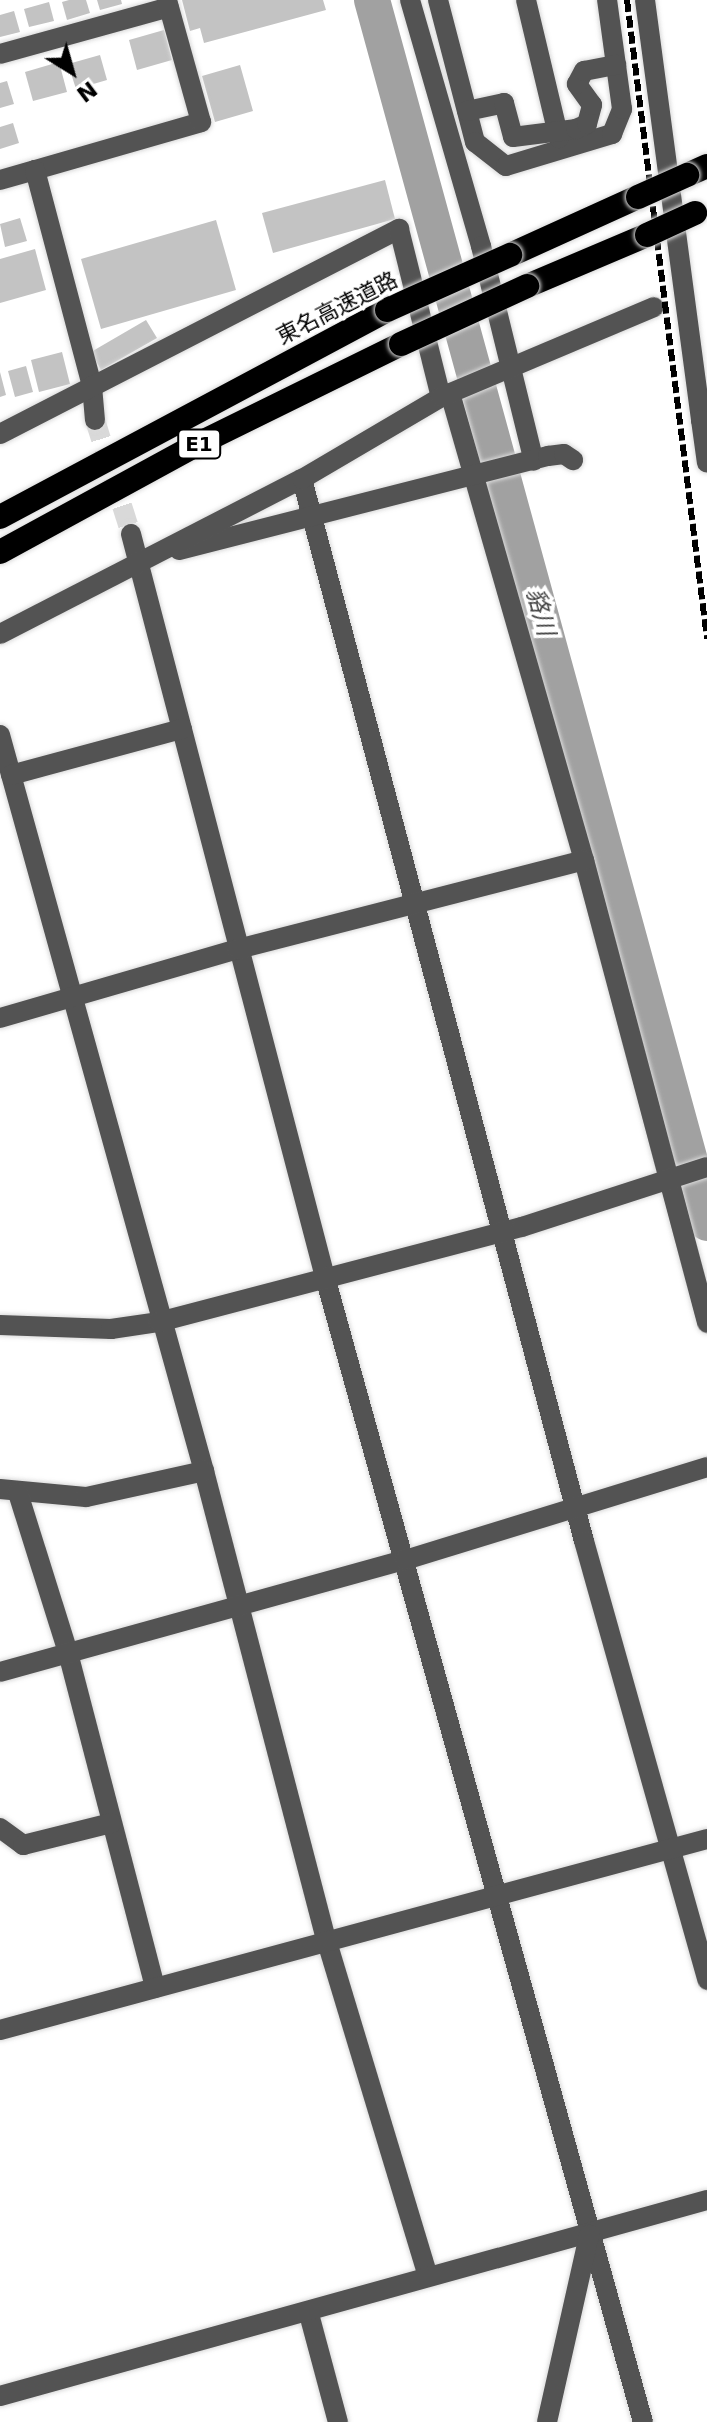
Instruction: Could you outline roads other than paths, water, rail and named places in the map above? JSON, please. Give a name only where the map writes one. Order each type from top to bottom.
[{"type":"highway","name":"東名高速道路","points":[[0,517],[387,310],[697,171]]},
{"type":"highway","name":"E1","points":[[0,552],[198,444],[401,344],[701,211]]},
{"type":"street","points":[[410,0],[509,368],[530,462]]},
{"type":"street","points":[[438,0],[475,142],[506,166],[612,134],[622,109],[607,0]]},
{"type":"street","points":[[526,0],[562,150]]},
{"type":"street","points":[[645,0],[687,293],[707,463]]},
{"type":"street","points":[[0,54],[168,3],[201,122],[0,180]]},
{"type":"street","points":[[467,111],[504,103],[513,137],[587,124],[592,105],[577,84],[584,71],[616,65]]},
{"type":"street","points":[[35,170],[92,386],[95,420]]},
{"type":"street","points":[[0,434],[399,229],[448,394],[478,476],[671,1180],[707,1323]]},
{"type":"street","points":[[687,293],[707,285]]},
{"type":"street","points":[[0,634],[302,479],[448,394],[654,307]]},
{"type":"street","points":[[145,557],[314,519],[564,454],[573,460]]},
{"type":"street","points":[[302,479],[414,903],[506,1231],[576,1506],[707,1980]]},
{"type":"street","points":[[131,534],[145,557],[182,729],[325,1277],[643,2422]]},
{"type":"street","points":[[11,775],[182,729]]},
{"type":"street","points":[[0,735],[159,1322],[204,1471],[327,1942],[428,2276]]},
{"type":"street","points":[[0,1018],[238,949],[584,860]]},
{"type":"street","points":[[0,1325],[111,1329],[159,1322],[506,1231],[707,1167]]},
{"type":"street","points":[[0,1672],[405,1560],[707,1467]]},
{"type":"street","points":[[155,1988],[68,1653],[9,1491],[86,1497],[204,1471]]},
{"type":"street","points":[[0,1828],[23,1845],[111,1823]]},
{"type":"street","points":[[0,2030],[707,1839]]},
{"type":"street","points":[[0,2396],[309,2314],[428,2276],[707,2200]]},
{"type":"street","points":[[547,2422],[589,2232]]},
{"type":"street","points":[[309,2314],[338,2422]]},
{"type":"waterway","name":"貉川","points":[[372,0],[707,1223]]},
{"type":"tunnel","points":[[95,420],[131,534]]},
{"type":"railway","points":[[627,0],[707,639]]}]
